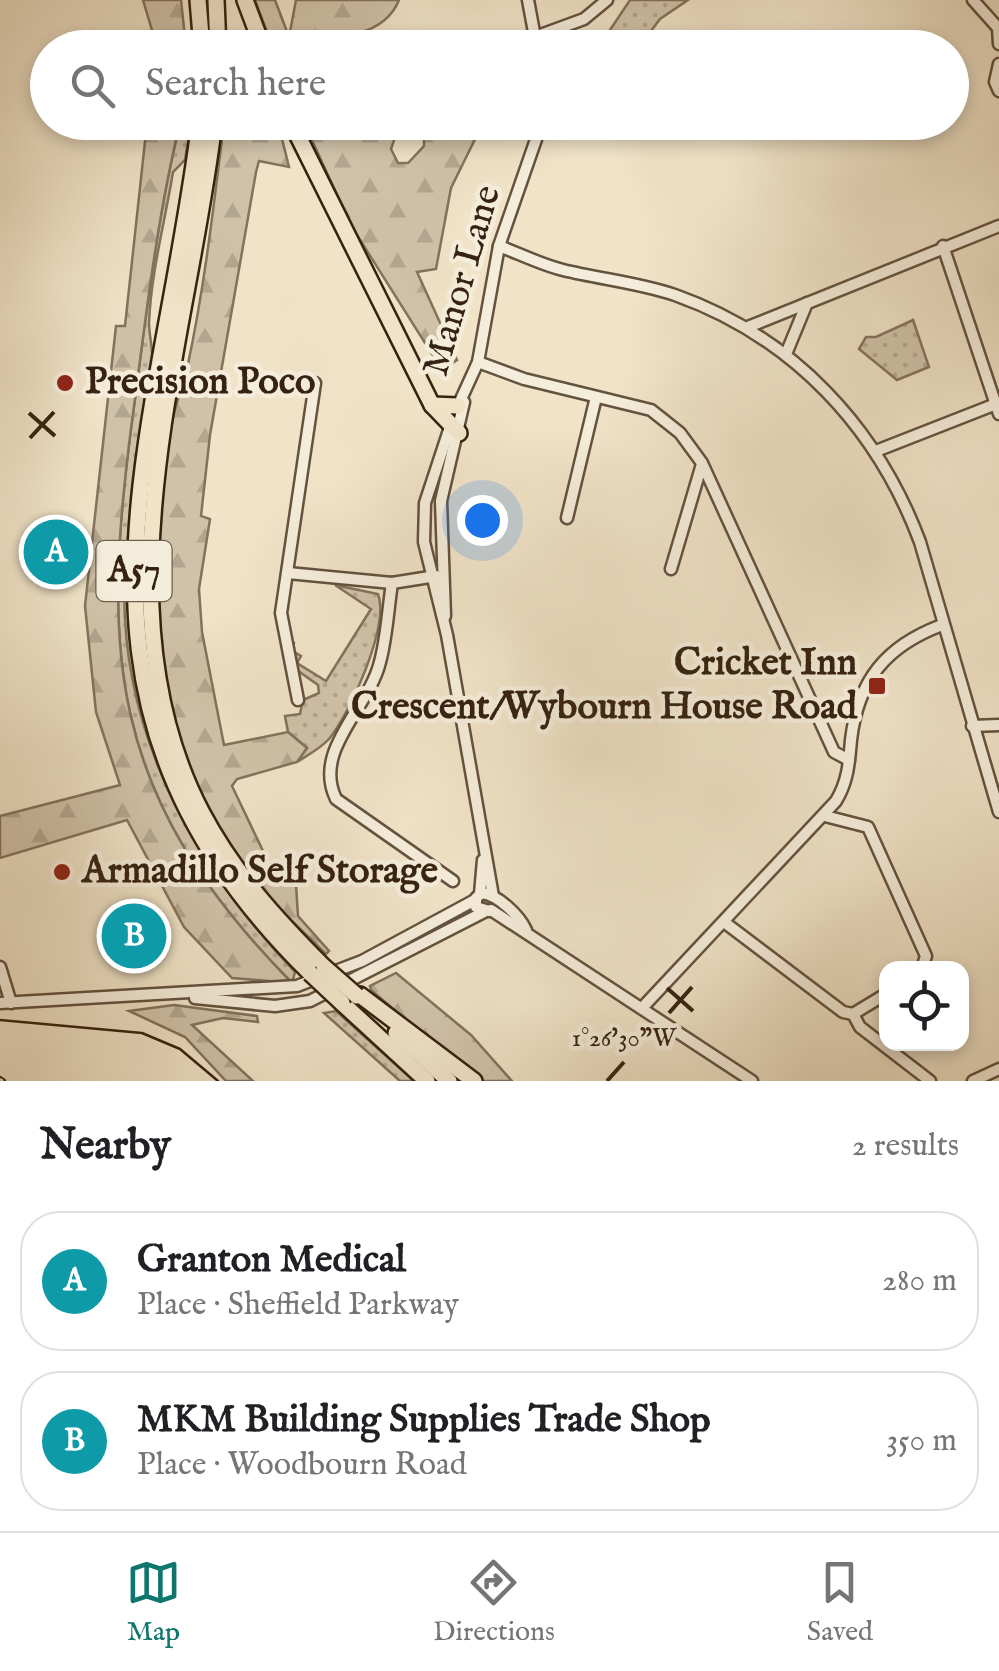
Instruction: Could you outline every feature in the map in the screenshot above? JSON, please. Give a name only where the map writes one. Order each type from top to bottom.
[{"type":"highway","points":[[198,0],[200,30]]},
{"type":"highway","points":[[216,0],[217,30]]},
{"type":"highway","points":[[245,0],[256,30]]},
{"type":"highway","name":"A57","points":[[197,140],[136,538],[134,616],[139,670],[164,765],[191,823],[237,894],[449,1081]]},
{"type":"highway","name":"A57","points":[[211,140],[154,504],[148,591],[153,666],[171,741],[202,813],[251,889],[323,972],[353,998],[427,1081]]},
{"type":"highway","points":[[299,140],[432,405],[454,429]]},
{"type":"highway","points":[[432,405],[461,400]]},
{"type":"highway","points":[[353,998],[474,1081]]},
{"type":"street","points":[[528,0],[534,30]]},
{"type":"street","points":[[561,30],[584,19],[607,0]]},
{"type":"street","points":[[977,0],[998,28],[999,44]]},
{"type":"street","points":[[999,64],[995,82],[999,91]]},
{"type":"street","name":"Manor Lane","points":[[430,578],[424,513],[461,400],[478,362],[499,246],[536,140]]},
{"type":"street","points":[[748,327],[999,226]]},
{"type":"street","points":[[499,246],[558,269],[674,294],[748,327],[786,354],[851,418],[904,498],[999,812]]},
{"type":"street","points":[[876,451],[997,409],[943,246]]},
{"type":"street","points":[[786,354],[808,302]]},
{"type":"street","points":[[478,362],[652,410],[680,433],[702,463],[834,752],[850,760]]},
{"type":"street","points":[[298,700],[280,613],[315,383]]},
{"type":"street","points":[[567,518],[596,397]]},
{"type":"street","points":[[446,635],[440,502],[454,429]]},
{"type":"street","points":[[672,569],[702,463]]},
{"type":"street","points":[[288,573],[392,583],[443,574]]},
{"type":"street","points":[[430,578],[446,635],[491,904]]},
{"type":"street","points":[[392,583],[380,665],[330,760],[328,783],[336,798],[453,881]]},
{"type":"street","points":[[642,1008],[824,816],[842,791],[850,760],[854,713],[870,675],[902,642],[942,625]]},
{"type":"street","points":[[972,726],[999,725]]},
{"type":"street","points":[[824,816],[868,827],[926,956],[924,961]]},
{"type":"street","points":[[483,844],[477,908],[491,904]]},
{"type":"street","points":[[478,896],[752,1081]]},
{"type":"street","points":[[0,968],[6,1003],[297,986],[386,948],[478,896]]},
{"type":"street","points":[[169,996],[292,1006],[394,961],[491,904]]},
{"type":"street","points":[[724,922],[843,1012],[852,1014],[879,998]]},
{"type":"street","points":[[386,948],[394,961]]},
{"type":"street","points":[[852,1014],[860,1027],[930,1081]]},
{"type":"street","points":[[973,1081],[999,1069]]},
{"type":"green space","points":[[143,0],[181,0],[184,30],[152,30]]},
{"type":"green space","points":[[255,0],[275,0],[286,30],[266,30]]},
{"type":"green space","points":[[296,0],[399,0],[383,22],[372,28],[290,30]]},
{"type":"green space","points":[[630,0],[688,0],[660,19],[652,30],[610,30]]},
{"type":"green space","points":[[145,140],[176,140],[154,260],[124,488],[118,569],[120,644],[130,714],[151,781],[184,847],[230,914],[292,983],[232,978],[184,927],[127,820],[0,858],[0,816],[120,785],[96,712],[85,606],[116,326],[125,326]]},
{"type":"green space","points":[[176,140],[188,140],[185,160],[173,172],[152,285],[151,385],[126,556],[125,616],[131,673],[145,729],[190,833],[221,882],[295,972],[292,983],[230,914],[184,847],[151,781],[130,714],[120,644],[118,569],[124,488],[154,261]]},
{"type":"green space","points":[[222,140],[282,140],[289,167],[259,161],[256,172],[210,435],[201,516],[210,519],[199,589],[202,632],[224,745],[288,732],[307,748],[297,762],[237,779],[232,786],[275,876],[295,868],[298,916],[329,951],[326,954],[274,904],[228,849],[201,801],[180,750],[166,697],[155,587],[157,531],[172,422],[188,364]]},
{"type":"green space","points":[[312,140],[394,140],[391,149],[398,163],[408,163],[424,146],[424,140],[475,140],[451,188],[436,269],[417,272],[457,360],[442,370],[352,227]]},
{"type":"green space","points":[[913,320],[929,367],[897,380],[859,349],[866,337],[876,337]]},
{"type":"green space","points":[[335,585],[378,594],[378,626],[357,690],[329,739],[297,762],[307,748],[288,732],[285,716],[300,714],[303,700],[319,693],[318,685],[294,668],[291,650],[301,656],[297,663],[326,681],[371,609]]},
{"type":"green space","points":[[396,973],[471,1035],[512,1081],[478,1081],[371,990],[370,986]]},
{"type":"green space","points":[[174,1005],[257,1016],[258,1022],[223,1018],[192,1025],[253,1081],[226,1081],[185,1037],[129,1011]]},
{"type":"green space","points":[[336,1011],[414,1081],[400,1081],[324,1013]]},
{"type":"tram line","points":[[0,1020],[142,1033],[180,1049],[218,1081]]},
{"type":"place","name":"Precision Poco","points":[[65,383]]},
{"type":"place","name":"Granton Medical","points":[[56,552]]},
{"type":"place","name":"Cricket Inn Crescent/Wybourn House Road","points":[[877,686]]},
{"type":"place","name":"Armadillo Self Storage","points":[[62,872]]},
{"type":"place","name":"MKM Building Supplies Trade Shop","points":[[134,936]]}]
